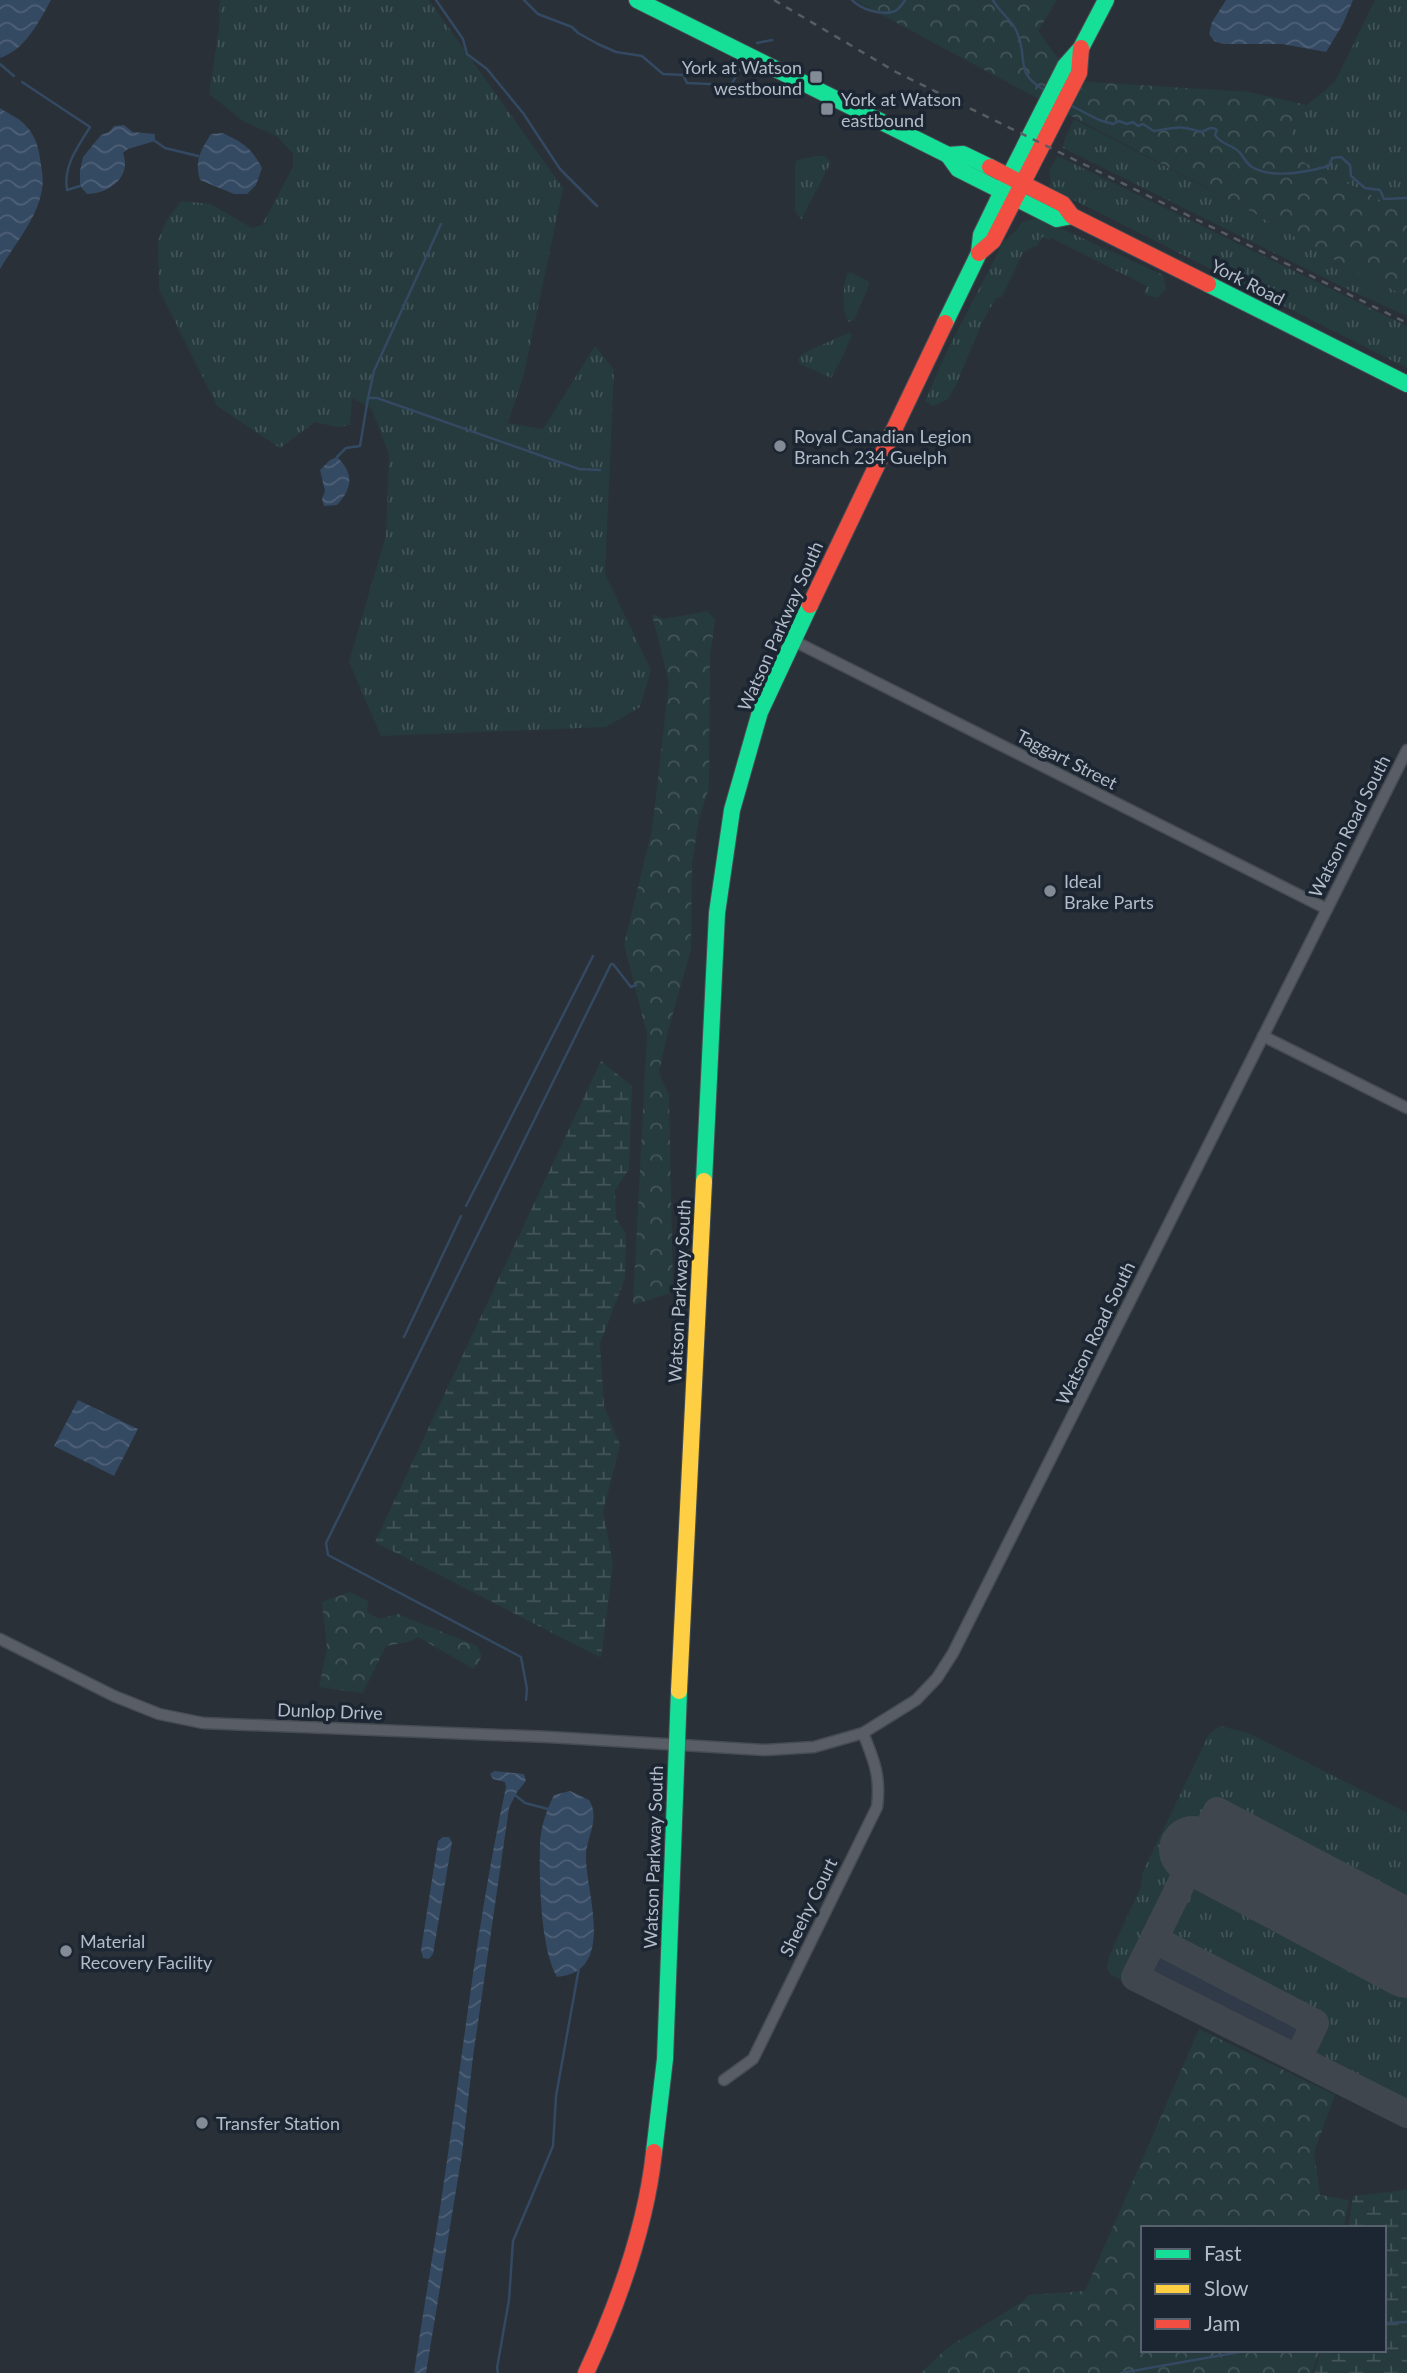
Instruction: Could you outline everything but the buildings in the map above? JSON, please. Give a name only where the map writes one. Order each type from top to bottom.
[{"type":"main road","name":"York Road","points":[[637,0],[948,155],[963,154],[1057,219],[1072,216],[1407,384]]},
{"type":"main road","name":"Watson Parkway South","points":[[586,2373],[608,2325],[651,2181],[665,2059],[676,1746],[717,913],[732,810],[760,712],[792,640],[979,253],[993,241],[1012,187],[1065,83],[1079,73],[1081,48],[1106,0]]},
{"type":"street","name":"Taggart Street","points":[[792,640],[1327,909]]},
{"type":"street","name":"Watson Road South","points":[[676,1746],[765,1750],[814,1748],[863,1733],[916,1700],[937,1678],[953,1653],[1407,750]]},
{"type":"street","points":[[1264,1036],[1407,1108]]},
{"type":"street","name":"Dunlop Drive","points":[[0,1639],[114,1696],[159,1714],[203,1723],[549,1737],[676,1746]]},
{"type":"street","name":"Sheehy Court","points":[[724,2080],[753,2059],[877,1807],[880,1785],[863,1733]]},
{"type":"shaded area","points":[[1248,1733],[1407,1813],[1407,2127],[1125,1981]]},
{"type":"green space","points":[[220,0],[429,0],[563,188],[524,374],[508,423],[543,429],[595,346],[614,370],[605,574],[651,670],[640,707],[606,727],[381,736],[349,662],[386,535],[389,454],[371,408],[352,398],[350,425],[337,427],[315,422],[280,448],[217,406],[159,289],[158,240],[167,220],[181,201],[211,204],[252,228],[262,225],[293,167],[293,154],[278,137],[243,121],[209,94],[219,28]]},
{"type":"green space","points":[[855,0],[1057,0],[1038,31],[1075,81],[1249,92],[1307,105],[1290,126],[1292,145],[1305,163],[1373,196],[1381,204],[1407,204],[1407,296],[1364,275],[1239,205]]},
{"type":"green space","points":[[1375,0],[1407,0],[1407,204],[1380,204],[1373,196],[1305,163],[1292,145],[1290,126],[1307,105],[1335,82]]},
{"type":"green space","points":[[1074,119],[1239,205],[1376,282],[1407,296],[1407,316],[1063,148]]},
{"type":"green space","points":[[825,156],[831,162],[801,220],[795,210],[795,165],[797,160]]},
{"type":"green space","points":[[1058,156],[1407,326],[1407,368],[1052,189],[1049,185],[1049,170]]},
{"type":"green space","points":[[1038,218],[1163,275],[1166,289],[1157,298],[1144,294],[1147,286],[1051,238],[1049,240],[1042,237],[1038,245],[1023,252],[1002,297],[996,298],[948,399],[933,406],[925,401],[946,353],[1004,241],[1022,222]]},
{"type":"green space","points":[[850,272],[868,281],[869,285],[854,320],[849,322],[844,299],[847,274]]},
{"type":"green space","points":[[850,332],[852,335],[831,378],[800,364],[798,359],[802,354]]},
{"type":"green space","points":[[708,611],[715,620],[710,656],[709,788],[699,819],[692,864],[691,949],[659,1073],[669,1095],[673,1292],[633,1305],[647,1034],[624,944],[652,830],[669,683],[652,614],[664,619]]},
{"type":"green space","points":[[601,1061],[632,1086],[629,1169],[615,1190],[616,1218],[626,1234],[625,1278],[600,1344],[604,1406],[620,1445],[603,1512],[613,1563],[601,1658],[375,1542]]},
{"type":"green space","points":[[350,1592],[368,1601],[367,1612],[379,1619],[398,1614],[477,1646],[482,1656],[474,1669],[418,1637],[408,1642],[386,1646],[363,1693],[319,1687],[327,1648],[322,1602]]},
{"type":"green space","points":[[1220,1726],[1248,1733],[1407,1813],[1407,2127],[1298,2070],[1321,2021],[1153,1934],[1128,1983],[1111,1975],[1107,1968],[1109,1956],[1141,1887],[1142,1874],[1209,1734]]},
{"type":"green space","points":[[1199,2029],[1335,2095],[1314,2152],[1320,2195],[1349,2200],[1344,2226],[1141,2226],[1141,2352],[1319,2352],[1312,2373],[921,2373],[947,2348],[1029,2295],[1085,2291]]},
{"type":"green space","points":[[1407,2190],[1407,2373],[1314,2373],[1320,2352],[1386,2352],[1386,2226],[1348,2226],[1353,2196]]},
{"type":"water","points":[[0,0],[51,0],[24,42],[0,58]]},
{"type":"water","points":[[1226,0],[1353,0],[1343,24],[1326,52],[1282,44],[1223,44],[1214,41],[1209,34],[1212,22]]},
{"type":"water","points":[[0,108],[20,120],[34,136],[43,184],[30,223],[0,269]]},
{"type":"water","points":[[124,125],[133,132],[155,134],[155,141],[128,149],[123,153],[124,170],[117,182],[103,191],[87,194],[80,186],[83,157],[101,135],[114,126]]},
{"type":"water","points":[[223,133],[246,146],[262,168],[256,185],[247,194],[234,194],[200,180],[198,161],[202,150],[211,134]]},
{"type":"water","points":[[337,457],[349,475],[349,487],[337,505],[324,506],[322,499],[325,491],[320,470]]},
{"type":"water","points":[[78,1400],[138,1429],[114,1476],[54,1446]]},
{"type":"water","points":[[494,1771],[524,1774],[526,1781],[509,1808],[473,2057],[462,2154],[426,2373],[414,2373],[479,1937],[506,1787],[505,1782],[493,1779],[490,1774]]},
{"type":"water","points":[[570,1791],[589,1800],[594,1814],[586,1857],[593,1910],[593,1947],[587,1961],[575,1972],[557,1977],[551,1964],[544,1931],[540,1892],[540,1842],[554,1795]]},
{"type":"water","points":[[449,1837],[452,1842],[433,1954],[429,1959],[423,1958],[421,1950],[438,1841]]},
{"type":"waterway","points":[[436,0],[463,39],[467,54],[487,69],[523,113],[560,169],[597,206]]},
{"type":"waterway","points":[[524,0],[538,14],[572,27],[578,33],[616,52],[642,56],[663,74],[683,75],[687,83],[731,85],[742,66]]},
{"type":"waterway","points":[[852,0],[860,6],[882,13],[896,10],[905,0]]},
{"type":"waterway","points":[[993,0],[1016,30],[1029,78],[1046,91]]},
{"type":"waterway","points":[[757,43],[772,40]]},
{"type":"waterway","points":[[0,64],[14,76]]},
{"type":"waterway","points":[[22,82],[90,127],[72,157],[67,172],[67,190],[80,186]]},
{"type":"waterway","points":[[1070,105],[1099,120],[1113,124],[1119,121],[1127,124],[1133,122],[1138,126],[1143,124],[1154,131],[1178,127],[1202,132],[1215,129],[1217,138],[1237,150],[1249,165],[1269,173],[1320,168],[1329,166],[1332,158],[1341,157],[1350,165],[1351,176],[1365,188],[1380,190],[1384,199],[1407,198]]},
{"type":"waterway","points":[[155,141],[165,148],[198,156]]},
{"type":"waterway","points":[[368,398],[374,371],[441,224]]},
{"type":"waterway","points":[[337,457],[346,448],[360,446],[368,398],[377,398],[579,469],[600,470]]},
{"type":"waterway","points":[[466,1206],[593,956]]},
{"type":"waterway","points":[[526,1700],[527,1689],[521,1657],[328,1555],[326,1543],[611,964],[631,987],[636,985]]},
{"type":"waterway","points":[[404,1337],[461,1216]]},
{"type":"waterway","points":[[515,1795],[525,1803],[548,1809]]},
{"type":"waterway","points":[[498,2373],[509,2300],[513,2241],[553,2146],[556,2096],[579,1968]]},
{"type":"waterway","points":[[1386,2323],[1407,2322]]},
{"type":"waterway","points":[[1121,2373],[1240,2352]]},
{"type":"taxiway","points":[[1154,1939],[1135,1977],[1298,2059],[1315,2023],[1154,1939],[1217,1811],[1407,1911]]},
{"type":"taxiway","points":[[1298,2059],[1407,2114]]},
{"type":"runway","points":[[1193,1850],[1407,1964]]},
{"type":"railway","points":[[774,0],[896,72],[1407,323]]},
{"type":"traffic: fast","points":[[637,0],[948,155],[963,154],[990,167]]},
{"type":"traffic: fast","points":[[945,323],[979,253],[981,235],[1009,177],[1065,66],[1081,48],[1106,0]]},
{"type":"traffic: fast","points":[[948,155],[958,169],[1057,219],[1072,216]]},
{"type":"traffic: fast","points":[[1208,284],[1407,384]]},
{"type":"traffic: fast","points":[[704,1181],[717,913],[732,810],[760,712],[810,605]]},
{"type":"traffic: fast","points":[[654,2152],[665,2059],[679,1691]]},
{"type":"traffic: slow","points":[[679,1691],[704,1181]]},
{"type":"traffic: jam","points":[[979,253],[993,241],[1079,73],[1081,48]]},
{"type":"traffic: jam","points":[[990,167],[1063,204],[1072,216],[1208,284]]},
{"type":"traffic: jam","points":[[810,605],[945,323]]},
{"type":"traffic: jam","points":[[586,2373],[629,2265],[644,2209],[654,2152]]},
{"type":"place","name":"York at Watson westbound","points":[[816,77]]},
{"type":"place","name":"York at Watson eastbound","points":[[827,109]]},
{"type":"place","name":"Royal Canadian Legion Branch 234 Guelph","points":[[780,446]]},
{"type":"place","name":"Ideal Brake Parts","points":[[1050,891]]},
{"type":"place","name":"Material Recovery Facility","points":[[66,1951]]},
{"type":"place","name":"Transfer Station","points":[[202,2123]]}]
